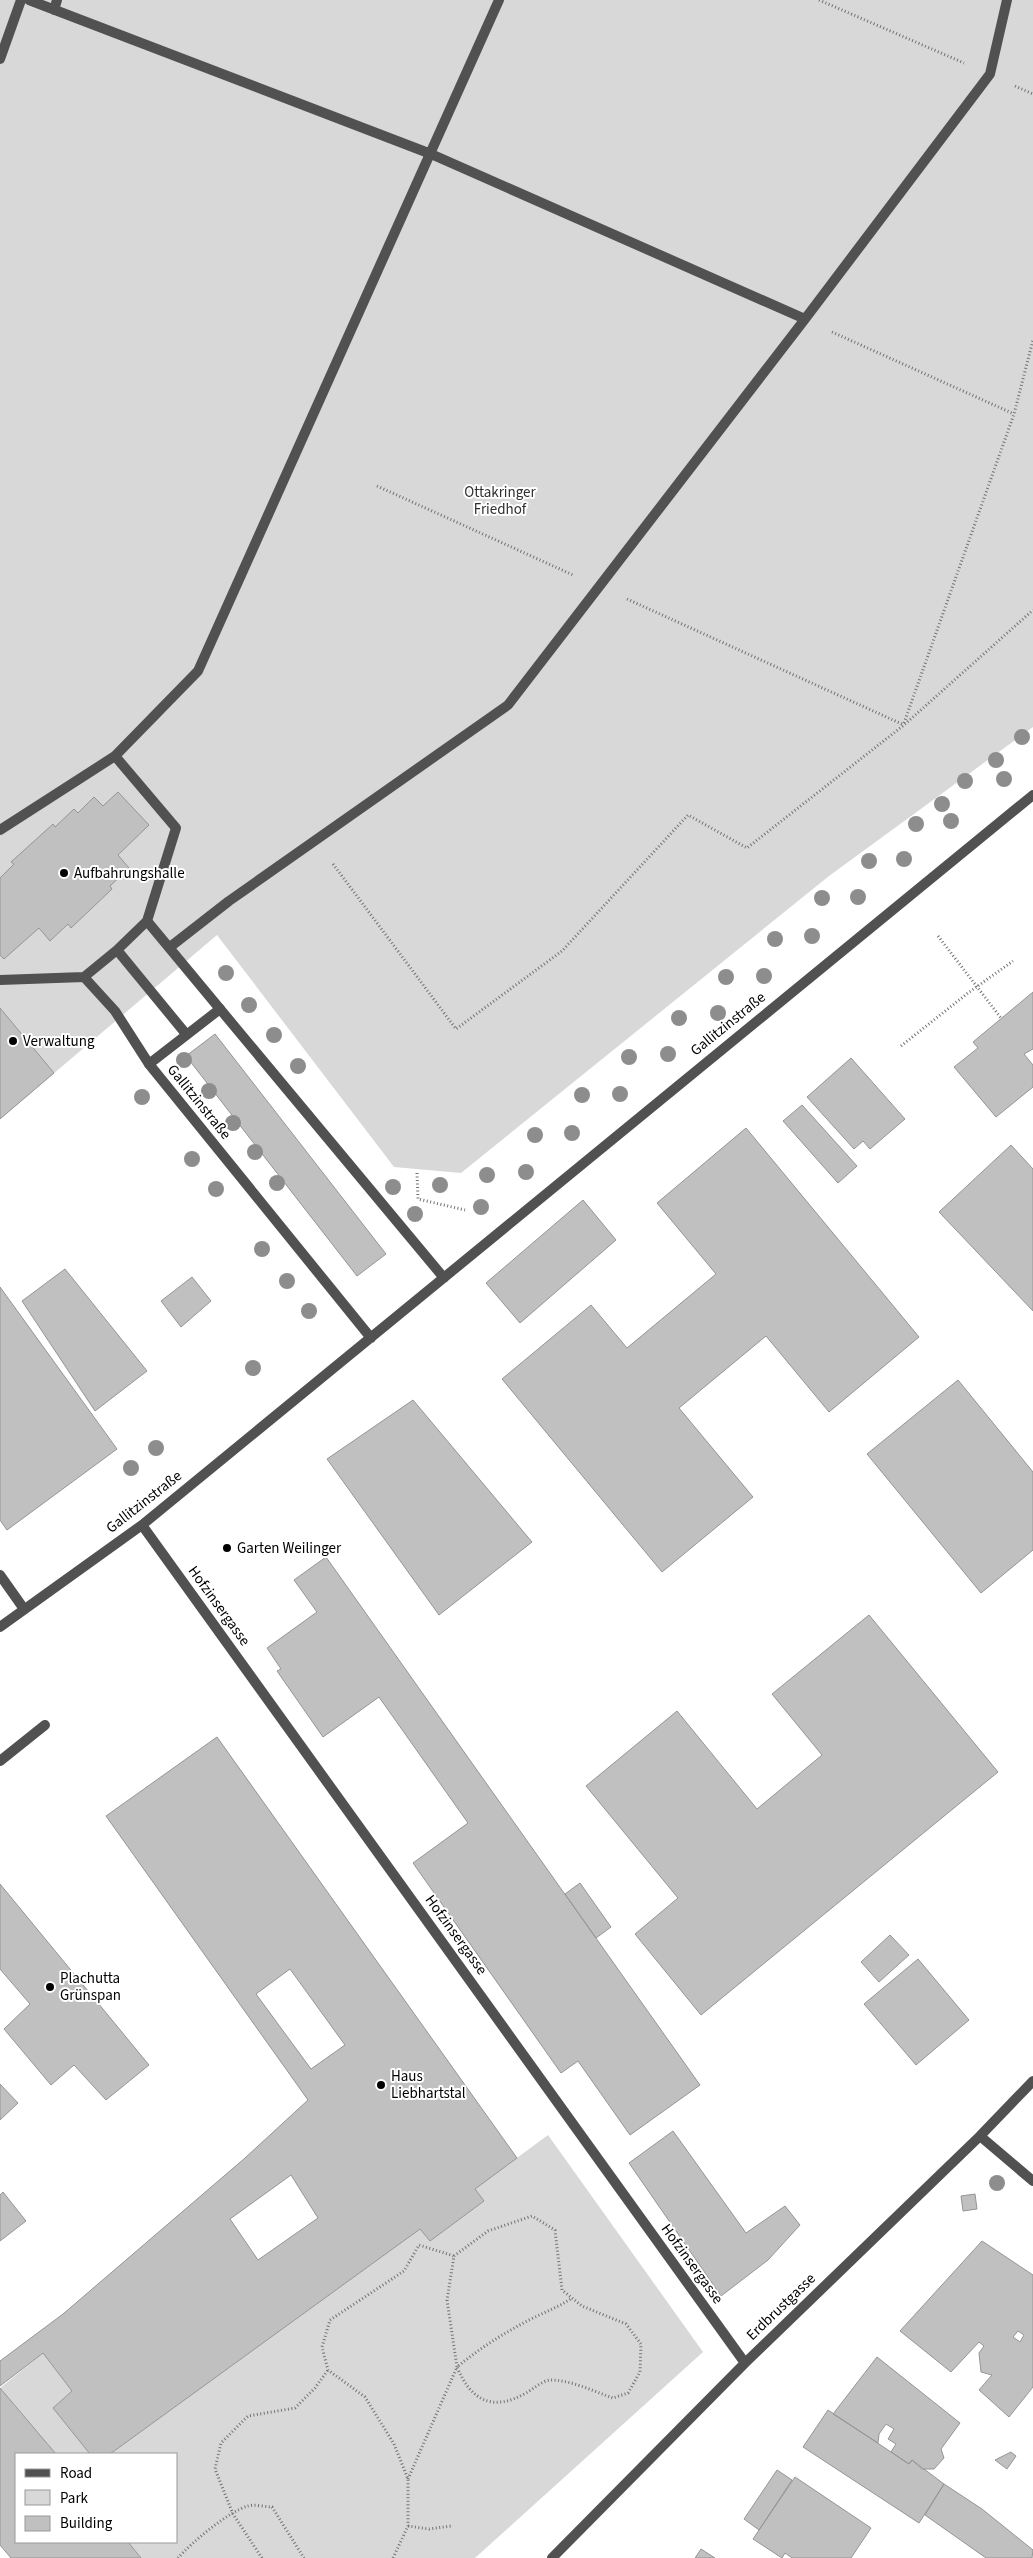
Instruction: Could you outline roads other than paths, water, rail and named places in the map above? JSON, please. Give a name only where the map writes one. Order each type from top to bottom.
[{"type":"street","points":[[0,59],[21,0]]},
{"type":"street","points":[[29,0],[56,5],[431,154],[805,319]]},
{"type":"street","points":[[1,827],[115,756],[198,671],[499,0]]},
{"type":"street","points":[[170,947],[229,901],[508,705],[805,319],[990,74],[1007,0]]},
{"type":"street","points":[[0,980],[84,977],[117,950],[147,921],[176,828],[115,756]]},
{"type":"street","name":"Gallitzinstraße","points":[[0,1627],[142,1525],[1033,795]]},
{"type":"street","points":[[147,921],[184,963],[220,1009],[444,1278]]},
{"type":"street","points":[[117,950],[186,1034]]},
{"type":"street","points":[[84,977],[119,1018],[149,1064]]},
{"type":"street","name":"Gallitzinstraße","points":[[220,1009],[149,1064],[371,1338]]},
{"type":"street","name":"Hofzinsergasse","points":[[142,1525],[745,2363]]},
{"type":"street","points":[[0,1575],[24,1610]]},
{"type":"street","points":[[0,1761],[45,1725]]},
{"type":"street","name":"Erdbrustgasse","points":[[552,2558],[745,2363],[980,2136],[1033,2081]]},
{"type":"street","points":[[980,2136],[1033,2181]]},
{"type":"place","name":"Aufbahrungshalle","points":[[64,873]]},
{"type":"place","name":"Verwaltung","points":[[13,1041]]},
{"type":"place","name":"Garten Weilinger","points":[[227,1548]]},
{"type":"place","name":"Plachutta Grünspan","points":[[50,1987]]},
{"type":"place","name":"Haus Liebhartstal","points":[[381,2085]]},
{"type":"park label","name":"Ottakringer Friedhof","points":[[500,500]]}]
